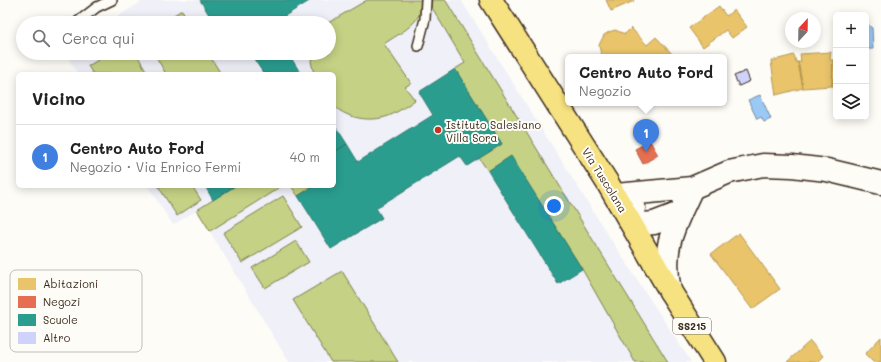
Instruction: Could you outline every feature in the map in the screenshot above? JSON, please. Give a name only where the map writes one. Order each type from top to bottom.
[{"type":"main road","name":"Via Tuscolana","points":[[491,0],[616,195],[670,290],[715,362]]},
{"type":"street","points":[[616,195],[692,188],[729,172],[763,165],[816,168],[881,184]]},
{"type":"street","points":[[670,290],[666,272],[667,251],[680,213],[692,188]]},
{"type":"street","points":[[646,193],[639,199],[634,207],[632,225],[654,223],[680,213]]},
{"type":"lane","points":[[85,16],[97,6],[112,0]]},
{"type":"lane","points":[[418,46],[425,19],[426,0]]},
{"type":"shaded area","name":"Istituto Salesiano Villa Sora","points":[[145,0],[461,0],[606,232],[691,362],[289,362],[197,210],[173,225],[149,188],[336,188],[336,72],[77,72],[69,60],[336,60],[336,16],[119,16]]},
{"type":"green space","points":[[367,0],[421,0],[419,15],[415,21],[384,44],[411,83],[405,87],[415,100],[393,114],[378,119],[362,119],[340,111],[336,108],[336,72],[314,72],[311,61],[336,60],[336,18]]},
{"type":"green space","points":[[432,0],[446,1],[668,362],[635,362],[582,269],[511,157],[488,171],[479,158],[502,144],[455,69],[465,63],[431,6]]},
{"type":"green space","points":[[182,10],[186,16],[172,16]]},
{"type":"green space","points":[[98,60],[140,60],[147,72],[92,72],[88,66]]},
{"type":"green space","points":[[158,60],[212,60],[220,72],[165,72]]},
{"type":"green space","points":[[159,188],[193,188],[201,200],[177,216]]},
{"type":"green space","points":[[232,188],[279,188],[210,231],[197,210]]},
{"type":"green space","points":[[292,188],[311,188],[298,196]]},
{"type":"green space","points":[[283,196],[302,227],[242,263],[223,233]]},
{"type":"green space","points":[[296,241],[309,262],[265,288],[252,268]]},
{"type":"green space","points":[[342,271],[398,362],[331,362],[293,300]]},
{"type":"water","points":[[869,26],[872,28],[873,49],[869,49]]},
{"type":"water","points":[[760,95],[771,119],[764,122],[761,117],[757,119],[748,100]]},
{"type":"building: Abitazioni","points":[[606,0],[633,0],[634,1],[611,11]]},
{"type":"building: Abitazioni","points":[[719,6],[726,16],[734,10],[747,27],[732,38],[726,30],[703,47],[689,28]]},
{"type":"building: Abitazioni","points":[[631,28],[647,45],[656,37],[672,54],[601,54],[599,45],[604,35],[615,30],[625,34]]},
{"type":"building: Abitazioni","points":[[831,52],[830,60],[833,60],[832,86],[803,88],[798,62],[801,62],[800,54]]},
{"type":"building: Abitazioni","points":[[794,55],[796,62],[798,62],[803,88],[776,95],[771,61]]},
{"type":"building: Abitazioni","points":[[833,60],[833,86],[832,86]]},
{"type":"building: Abitazioni","points":[[739,233],[780,289],[752,309],[711,254]]},
{"type":"building: Abitazioni","points":[[881,337],[881,362],[873,362],[865,354]]},
{"type":"building: Abitazioni","points":[[810,341],[823,356],[817,362],[787,362]]},
{"type":"building: Negozi","points":[[650,141],[658,155],[643,164],[635,149]]},
{"type":"building: Scuole","points":[[200,0],[311,0],[285,16],[210,16]]},
{"type":"building: Scuole","points":[[255,60],[292,60],[300,72],[263,72]]},
{"type":"building: Scuole","points":[[455,69],[502,144],[467,166],[460,156],[376,208],[382,218],[331,249],[298,196],[311,188],[336,188],[336,151],[347,144],[358,162],[433,115],[419,92]]},
{"type":"building: Scuole","points":[[336,127],[347,144],[336,151]]},
{"type":"building: Scuole","points":[[511,156],[582,269],[558,284],[488,171]]},
{"type":"building: Scuole","points":[[206,188],[232,188],[213,200]]},
{"type":"building: Altro","points":[[746,71],[750,81],[739,86],[734,76]]},
{"type":"place","name":"Istituto Salesiano Villa Sora","points":[[438,130]]},
{"type":"place","name":"Centro Auto Ford","points":[[646,152]]}]
